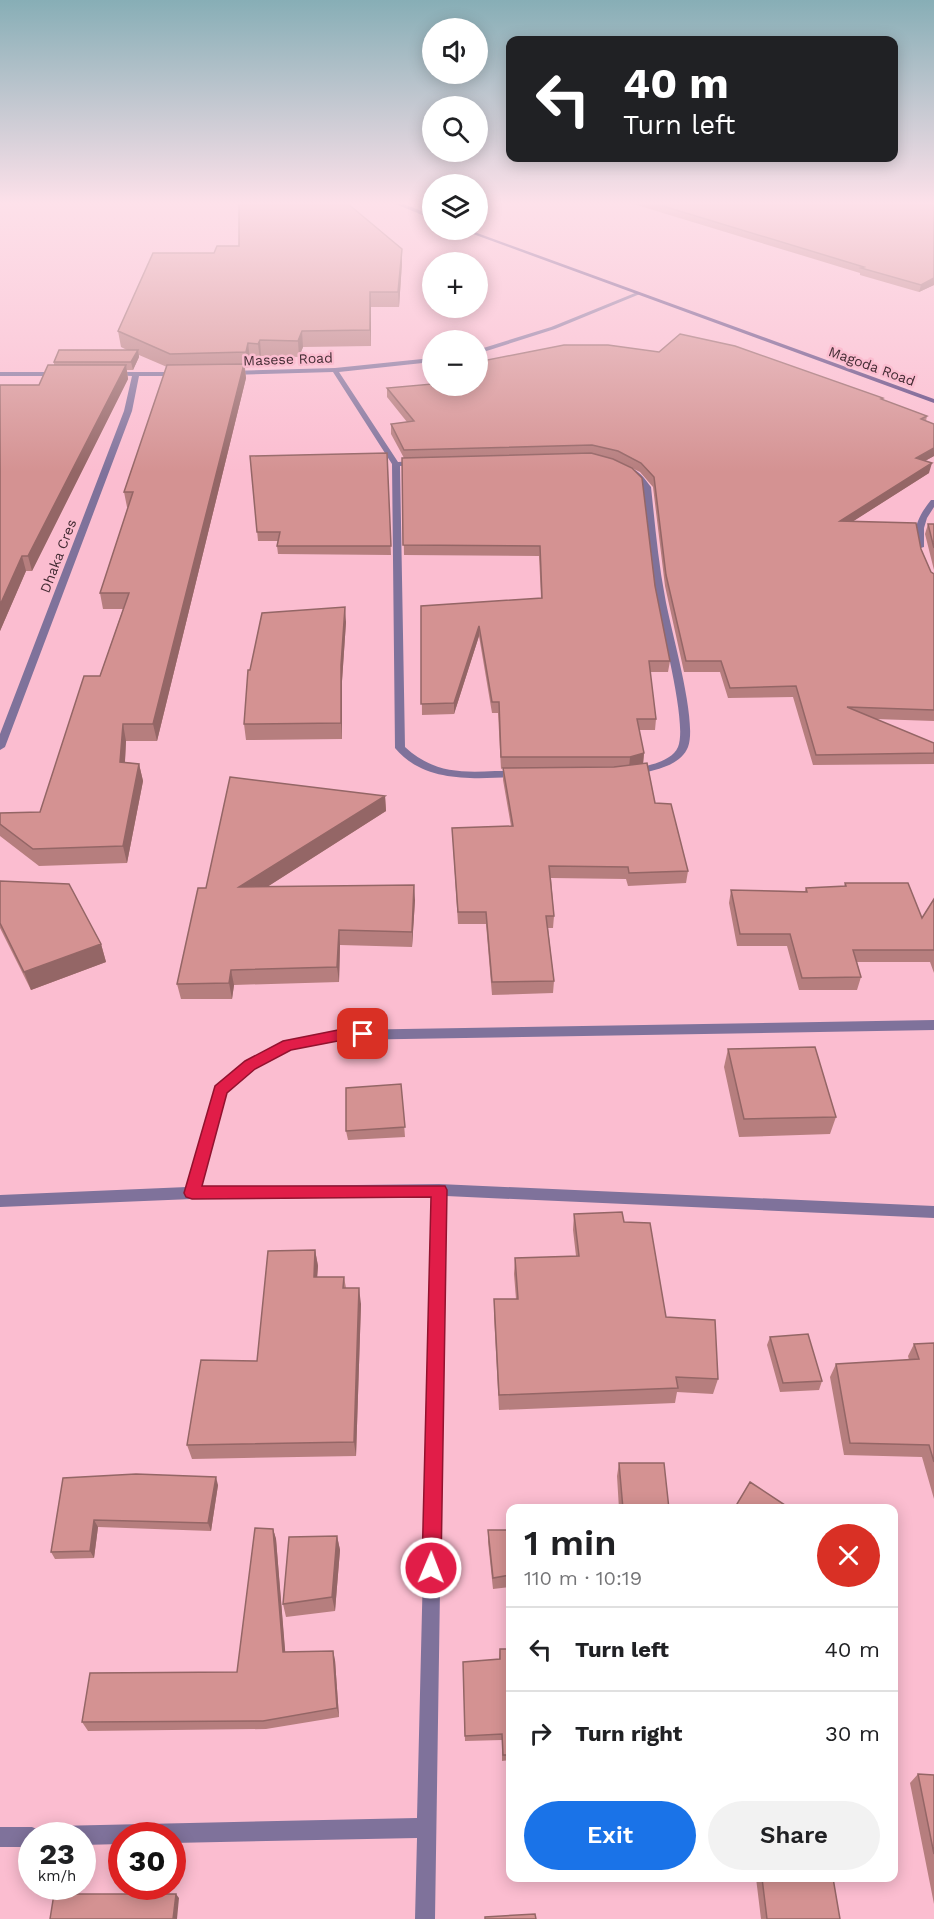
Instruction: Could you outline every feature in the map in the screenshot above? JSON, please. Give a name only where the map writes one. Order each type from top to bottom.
[{"type":"street","name":"Magoda Road","points":[[633,293],[934,401]]},
{"type":"street","points":[[488,349],[553,328],[637,294]]},
{"type":"street","name":"Masese Road","points":[[222,374],[335,370],[422,361]]},
{"type":"street","points":[[335,370],[396,464],[400,748],[412,761],[437,772],[527,774]]},
{"type":"street","points":[[0,374],[64,374]]},
{"type":"street","points":[[100,374],[189,374]]},
{"type":"street","name":"Dhaka Cres","points":[[0,747],[128,411],[136,374]]},
{"type":"street","points":[[396,464],[431,463]]},
{"type":"street","points":[[618,773],[653,767],[674,757],[684,745],[684,719],[660,596],[647,487],[641,478],[621,467]]},
{"type":"street","points":[[924,556],[918,531],[922,517],[934,502]]},
{"type":"street","points":[[192,1193],[220,1090],[250,1065],[288,1045],[343,1035],[934,1025]]},
{"type":"street","points":[[425,1919],[439,1190]]},
{"type":"street","points":[[0,1201],[192,1193],[439,1190],[934,1212]]},
{"type":"street","points":[[96,1835],[426,1828]]},
{"type":"street","points":[[0,1837],[18,1837]]},
{"type":"building","points":[[135,293],[370,293],[370,330],[302,331],[298,341],[260,340],[258,344],[248,343],[246,352],[170,354],[118,331]]},
{"type":"building","points":[[680,334],[735,346],[883,398],[881,399],[927,416],[921,419],[934,424],[934,448],[916,458],[932,463],[840,521],[916,523],[921,549],[934,574],[934,710],[847,707],[934,743],[934,753],[816,755],[796,686],[730,688],[721,661],[686,661],[666,575],[654,477],[641,463],[618,451],[592,445],[404,450],[391,424],[414,421],[387,388],[422,385],[422,396],[488,396],[488,360],[564,345],[608,345],[659,352]]},
{"type":"building","points":[[59,350],[138,350],[131,362],[54,362]]},
{"type":"building","points":[[244,364],[153,724],[123,724],[120,762],[139,764],[123,846],[33,849],[0,824],[0,813],[40,812],[84,676],[100,676],[129,593],[100,593],[133,492],[124,492],[167,365]]},
{"type":"building","points":[[48,365],[126,365],[28,556],[22,556],[0,605],[0,385],[39,385]]},
{"type":"building","points":[[387,453],[391,546],[277,546],[280,532],[257,532],[250,456]]},
{"type":"building","points":[[591,453],[613,459],[632,468],[642,478],[655,586],[670,661],[649,661],[656,719],[637,719],[644,753],[630,757],[501,757],[499,702],[492,702],[479,626],[454,703],[421,704],[421,606],[542,598],[540,546],[403,545],[402,458]]},
{"type":"building","points":[[928,524],[934,524],[934,548]]},
{"type":"building","points":[[345,607],[341,665],[341,723],[244,724],[248,670],[250,670],[262,613]]},
{"type":"building","points":[[647,763],[655,803],[671,804],[688,871],[629,873],[628,867],[549,866],[554,916],[546,916],[554,981],[492,982],[486,912],[458,912],[452,828],[513,826],[503,768],[614,767]]},
{"type":"building","points":[[230,777],[385,796],[239,887],[414,885],[412,932],[339,930],[337,967],[231,970],[229,983],[177,984],[198,888],[206,888]]},
{"type":"building","points":[[0,881],[69,884],[101,944],[24,972],[0,923]]},
{"type":"building","points":[[845,883],[908,883],[922,918],[934,899],[934,950],[853,950],[861,977],[802,978],[790,934],[740,934],[731,890],[807,892],[806,888],[846,886]]},
{"type":"building","points":[[815,1047],[836,1117],[744,1119],[728,1049]]},
{"type":"building","points":[[401,1084],[405,1127],[346,1131],[346,1088]]},
{"type":"building","points":[[622,1212],[624,1222],[650,1223],[666,1317],[715,1320],[718,1379],[676,1377],[678,1388],[499,1395],[494,1299],[518,1299],[515,1258],[579,1256],[574,1214]]},
{"type":"building","points":[[315,1250],[314,1277],[344,1277],[343,1288],[359,1288],[354,1442],[187,1445],[201,1360],[257,1361],[268,1251]]},
{"type":"building","points":[[808,1334],[822,1381],[783,1383],[770,1337]]},
{"type":"building","points":[[934,1343],[934,1462],[929,1445],[850,1443],[836,1364],[919,1359],[914,1344]]},
{"type":"building","points":[[619,1463],[664,1463],[668,1504],[623,1504]]},
{"type":"building","points":[[136,1474],[216,1477],[208,1523],[94,1520],[90,1551],[51,1552],[63,1478]]},
{"type":"building","points":[[750,1482],[783,1504],[737,1504]]},
{"type":"building","points":[[255,1528],[273,1529],[283,1652],[333,1651],[337,1708],[263,1721],[82,1722],[90,1673],[237,1672]]},
{"type":"building","points":[[488,1530],[506,1530],[506,1576],[493,1578]]},
{"type":"building","points":[[337,1536],[332,1597],[283,1604],[289,1537]]},
{"type":"building","points":[[500,1649],[506,1649],[506,1755],[503,1755],[502,1734],[465,1736],[463,1662],[500,1659]]},
{"type":"building","points":[[918,1774],[934,1775],[934,1854]]},
{"type":"building","points":[[762,1882],[834,1882],[840,1919],[767,1919]]},
{"type":"building","points":[[96,1894],[108,1894],[108,1900],[175,1900],[173,1919],[50,1919],[53,1900],[96,1900]]},
{"type":"building","points":[[535,1914],[536,1919],[485,1919],[485,1917]]},
{"type":"route","points":[[363,1034],[343,1035],[288,1045],[250,1065],[220,1090],[192,1193],[439,1190],[431,1568]]}]
